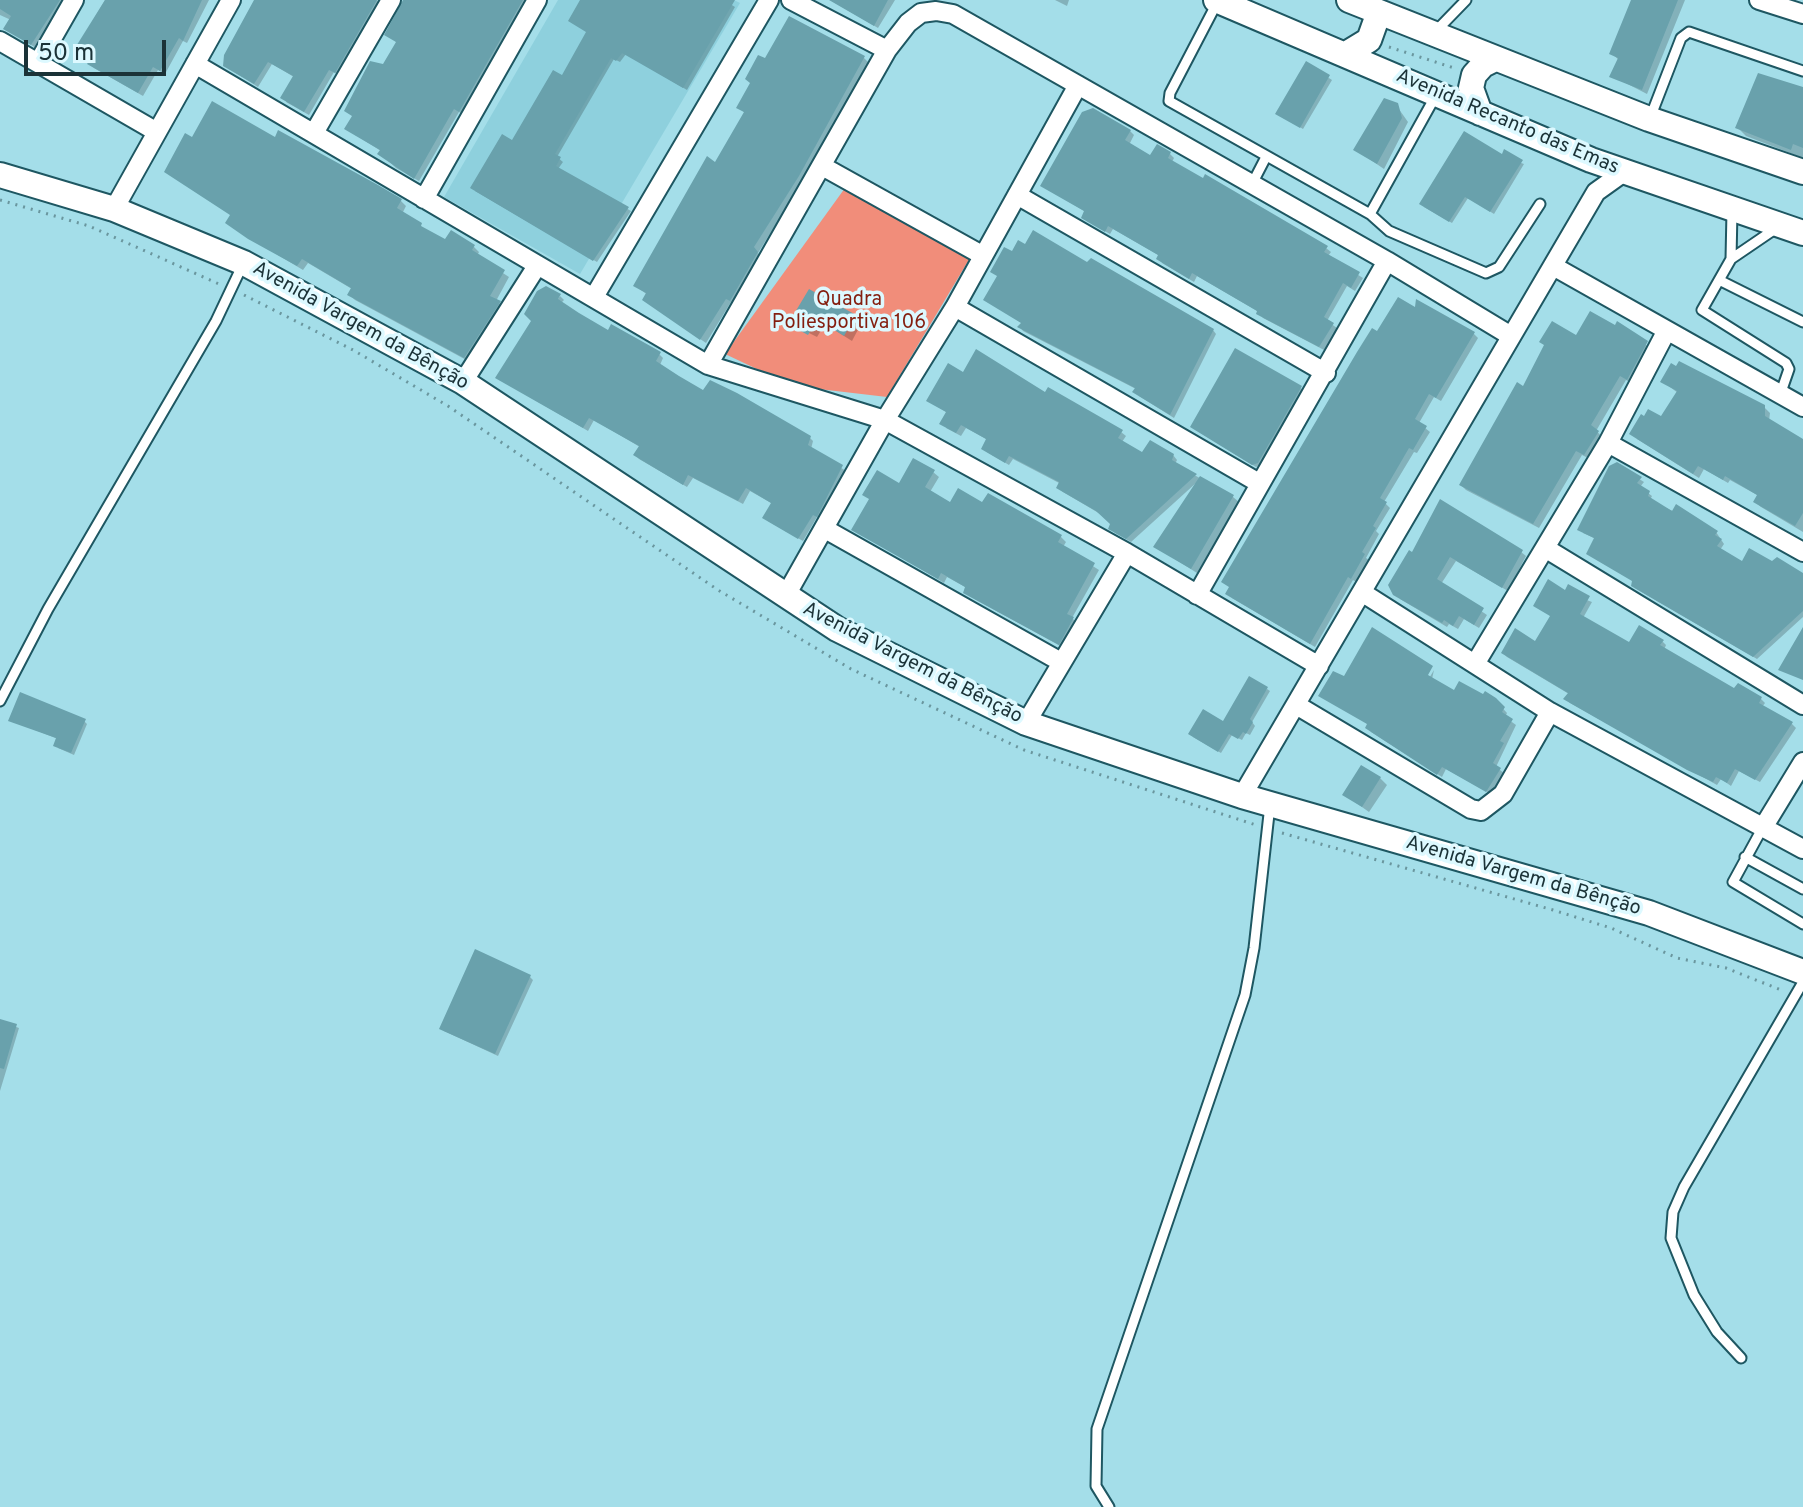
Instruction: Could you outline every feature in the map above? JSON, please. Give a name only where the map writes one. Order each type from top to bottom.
[{"type":"street","points":[[38,63],[74,0]]},
{"type":"street","points":[[114,209],[231,0]]},
{"type":"street","points":[[314,133],[391,0]]},
{"type":"street","points":[[424,199],[537,0]]},
{"type":"street","points":[[594,297],[769,0]]},
{"type":"street","points":[[791,0],[887,50]]},
{"type":"street","points":[[1349,0],[1382,6],[1433,34],[1495,59],[1649,119],[1803,172]]},
{"type":"street","points":[[1759,0],[1803,14]]},
{"type":"street","name":"Avenida Recanto das Emas","points":[[1217,1],[1591,160],[1803,233]]},
{"type":"street","points":[[1346,54],[1369,40],[1382,6]]},
{"type":"street","points":[[708,365],[887,50],[908,23],[921,13],[936,11],[953,14],[1387,261],[1511,336]]},
{"type":"street","points":[[0,41],[157,132]]},
{"type":"street","points":[[1480,113],[1473,101],[1474,75],[1483,65],[1495,59]]},
{"type":"street","points":[[195,64],[708,365],[885,420],[1127,553],[1319,666]]},
{"type":"street","points":[[785,597],[885,420],[955,307],[1078,85]]},
{"type":"street","points":[[1591,160],[1596,192]]},
{"type":"street","points":[[822,166],[982,255]]},
{"type":"street","points":[[1242,796],[1298,706],[1596,192],[1624,172]]},
{"type":"street","name":"Avenida Vargem da Bênção","points":[[0,175],[114,209],[244,263],[463,382],[837,629],[1026,723],[1242,796],[1649,913],[1803,972]]},
{"type":"street","points":[[1017,195],[1326,373]]},
{"type":"street","points":[[1197,595],[1387,261]]},
{"type":"street","points":[[463,382],[537,266]]},
{"type":"street","points":[[1553,266],[1803,407]]},
{"type":"street","points":[[955,307],[1259,483]]},
{"type":"street","points":[[1475,664],[1608,443],[1666,332]]},
{"type":"street","points":[[1608,443],[1803,552]]},
{"type":"street","points":[[825,529],[1061,662]]},
{"type":"street","points":[[1545,548],[1803,705]]},
{"type":"street","points":[[1026,723],[1127,553]]},
{"type":"street","points":[[1363,593],[1550,712],[1803,849]]},
{"type":"street","points":[[1298,706],[1471,809],[1481,811],[1503,794],[1550,712]]},
{"type":"street","points":[[1764,826],[1803,762]]},
{"type":"lane","points":[[1433,34],[1466,0]]},
{"type":"lane","points":[[1217,1],[1170,93],[1169,101],[1370,214],[1389,231],[1486,273],[1499,267],[1540,204]]},
{"type":"lane","points":[[1649,119],[1681,38],[1689,32],[1803,71]]},
{"type":"lane","points":[[1370,214],[1437,95]]},
{"type":"lane","points":[[1252,184],[1266,157]]},
{"type":"lane","points":[[1731,259],[1732,211]]},
{"type":"lane","points":[[1779,226],[1731,259],[1702,310],[1786,363],[1789,369],[1780,395]]},
{"type":"lane","points":[[0,701],[48,609],[216,321],[244,263]]},
{"type":"lane","points":[[1719,280],[1803,322]]},
{"type":"lane","points":[[1109,1507],[1096,1486],[1097,1429],[1245,995],[1254,948],[1270,803]]},
{"type":"lane","points":[[1764,826],[1745,857],[1734,884],[1803,924]]},
{"type":"lane","points":[[1745,857],[1803,889]]},
{"type":"lane","points":[[1741,1358],[1717,1332],[1694,1295],[1671,1238],[1673,1212],[1803,982]]},
{"type":"shaded area","points":[[558,0],[734,0],[740,3],[580,274],[444,197]]},
{"type":"green space","name":"Quadra Poliesportiva 106","points":[[845,188],[970,258],[887,397],[793,386],[725,354]]},
{"type":"building","points":[[0,0],[60,0],[31,45],[3,29],[11,16],[0,9]]},
{"type":"building","points":[[105,0],[202,0],[183,41],[179,38],[160,71],[153,67],[138,93],[87,64],[92,57],[75,48]]},
{"type":"building","points":[[254,0],[377,0],[335,73],[329,70],[304,112],[280,98],[293,76],[268,62],[254,84],[223,66],[224,55]]},
{"type":"building","points":[[403,0],[523,0],[459,112],[454,109],[414,179],[377,154],[380,150],[344,129],[352,116],[344,111],[370,61],[383,64],[396,42],[384,35]]},
{"type":"building","points":[[580,0],[735,0],[683,88],[622,53],[616,61],[611,58],[555,154],[561,157],[556,166],[629,207],[593,261],[470,188],[502,134],[512,140],[553,70],[562,75],[586,32],[568,21]]},
{"type":"building","points":[[829,0],[888,0],[874,26]]},
{"type":"building","points":[[1631,0],[1678,0],[1642,90],[1609,77],[1618,58],[1609,54]]},
{"type":"building","points":[[789,16],[865,56],[799,176],[754,247],[758,252],[730,301],[726,299],[700,340],[642,300],[646,293],[633,286],[707,156],[715,162],[744,112],[736,108],[750,83],[745,79],[758,55],[765,58]]},
{"type":"building","points":[[1306,61],[1330,75],[1300,128],[1275,114]]},
{"type":"building","points":[[1758,73],[1803,87],[1803,148],[1793,144],[1791,150],[1735,128]]},
{"type":"building","points":[[1384,98],[1398,103],[1402,118],[1377,164],[1353,150]]},
{"type":"building","points":[[212,101],[275,137],[278,130],[378,185],[402,199],[397,208],[422,223],[421,226],[445,239],[451,230],[475,245],[472,250],[505,270],[490,296],[501,301],[464,358],[347,295],[351,288],[302,259],[297,266],[248,239],[225,223],[230,215],[164,172],[185,133],[192,137]]},
{"type":"building","points":[[1093,108],[1131,130],[1125,140],[1150,155],[1157,144],[1171,152],[1168,158],[1203,178],[1205,174],[1328,246],[1324,252],[1360,272],[1351,288],[1343,283],[1324,317],[1334,323],[1319,347],[1256,314],[1257,311],[1192,273],[1189,279],[1156,259],[1158,255],[1108,226],[1105,232],[1081,218],[1084,211],[1040,186],[1082,112]]},
{"type":"building","points":[[1464,131],[1502,154],[1504,149],[1523,160],[1490,212],[1465,197],[1449,222],[1419,204]]},
{"type":"building","points":[[1033,230],[1087,262],[1091,258],[1214,329],[1170,415],[1132,392],[1135,388],[1017,327],[1021,323],[983,300],[997,276],[990,272],[1004,247],[1012,251],[1018,240],[1025,244]]},
{"type":"building","points":[[546,286],[561,294],[558,299],[608,330],[611,324],[661,352],[656,361],[679,376],[703,390],[710,380],[737,393],[811,436],[808,445],[843,465],[817,517],[813,515],[798,539],[762,518],[771,503],[746,488],[738,501],[688,475],[683,485],[633,455],[639,446],[589,418],[583,428],[495,378],[531,321],[524,314],[537,291]]},
{"type":"building","points":[[809,289],[856,315],[844,336],[817,319],[808,335],[788,324]]},
{"type":"building","points":[[1398,297],[1415,307],[1416,299],[1475,332],[1436,398],[1429,394],[1415,419],[1427,426],[1413,450],[1409,448],[1380,498],[1387,502],[1362,552],[1365,554],[1351,579],[1348,577],[1310,644],[1225,594],[1229,587],[1221,582],[1357,352],[1372,328],[1377,331]]},
{"type":"building","points":[[1590,311],[1615,325],[1617,321],[1648,341],[1627,380],[1620,376],[1591,425],[1599,431],[1584,455],[1576,451],[1533,524],[1459,485],[1517,382],[1523,386],[1544,345],[1539,342],[1552,321],[1576,335]]},
{"type":"building","points":[[1235,348],[1302,386],[1258,463],[1252,465],[1190,427]]},
{"type":"building","points":[[976,349],[1045,392],[1048,387],[1123,430],[1118,438],[1142,452],[1150,440],[1174,454],[1172,460],[1197,474],[1126,539],[1108,529],[1110,524],[1096,511],[1056,488],[1059,482],[1009,456],[1005,463],[981,449],[986,439],[961,425],[956,433],[939,424],[946,412],[926,401],[948,363],[963,372]]},
{"type":"building","points":[[1679,361],[1765,405],[1765,416],[1803,439],[1803,513],[1795,526],[1753,502],[1757,495],[1725,476],[1723,480],[1698,466],[1693,474],[1629,434],[1641,414],[1644,416],[1648,409],[1661,416],[1677,391],[1660,382],[1671,363],[1676,366]]},
{"type":"building","points":[[913,458],[935,470],[925,487],[950,502],[958,488],[982,502],[988,493],[1062,535],[1058,542],[1095,563],[1067,614],[1074,617],[1059,645],[963,593],[965,587],[941,573],[938,579],[851,530],[869,499],[862,495],[877,470],[899,483]]},
{"type":"building","points":[[1617,462],[1642,477],[1637,483],[1650,491],[1648,496],[1672,511],[1676,504],[1718,531],[1715,535],[1722,539],[1717,546],[1742,561],[1749,548],[1772,561],[1777,557],[1803,573],[1803,611],[1753,657],[1631,586],[1632,581],[1586,554],[1594,538],[1577,530],[1609,466]]},
{"type":"building","points":[[1200,476],[1234,495],[1191,569],[1153,547]]},
{"type":"building","points":[[1440,499],[1523,550],[1502,588],[1450,557],[1437,579],[1484,608],[1474,625],[1459,616],[1453,626],[1444,620],[1442,623],[1393,595],[1388,585],[1409,550],[1412,552]]},
{"type":"building","points":[[1548,579],[1565,590],[1568,584],[1590,596],[1580,614],[1629,642],[1639,625],[1664,640],[1660,645],[1734,688],[1738,683],[1762,697],[1759,703],[1793,722],[1755,780],[1735,769],[1727,783],[1716,777],[1713,782],[1687,770],[1563,699],[1568,693],[1501,653],[1515,628],[1535,641],[1550,616],[1533,606]]},
{"type":"building","points":[[1372,627],[1433,666],[1428,675],[1454,690],[1459,681],[1483,694],[1485,691],[1505,707],[1502,712],[1513,719],[1500,741],[1504,743],[1493,763],[1501,768],[1486,792],[1442,767],[1437,775],[1365,728],[1367,724],[1318,696],[1333,671],[1344,676]]},
{"type":"building","points":[[1803,627],[1803,680],[1778,670]]},
{"type":"building","points":[[1249,676],[1268,687],[1250,719],[1253,722],[1246,734],[1243,732],[1238,739],[1229,734],[1218,752],[1188,734],[1203,709],[1223,721]]},
{"type":"building","points":[[20,692],[86,719],[71,753],[53,746],[56,738],[8,721]]},
{"type":"building","points":[[1361,765],[1381,777],[1362,807],[1342,795]]},
{"type":"building","points":[[475,949],[531,975],[495,1054],[439,1029]]},
{"type":"building","points":[[0,1019],[17,1024],[4,1069],[0,1068]]}]
